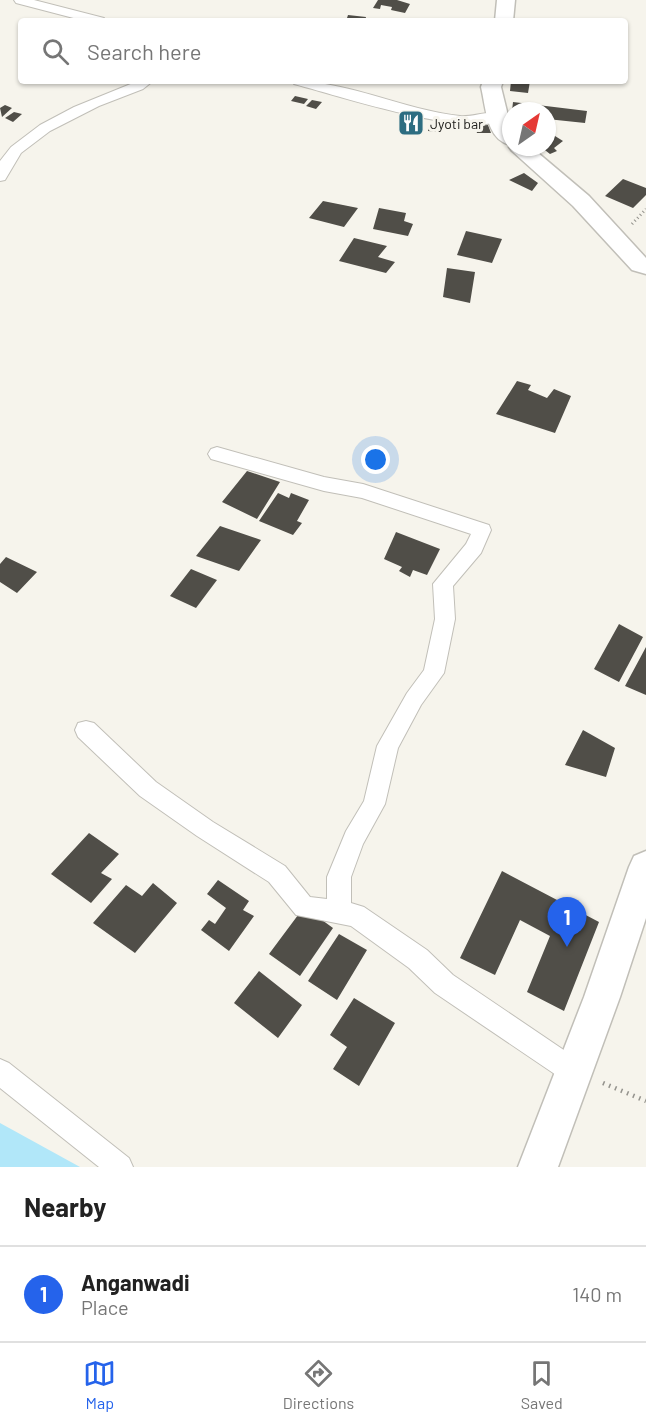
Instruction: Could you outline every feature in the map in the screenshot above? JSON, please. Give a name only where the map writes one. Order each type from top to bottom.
[{"type":"main road","points":[[504,18],[506,0]]},
{"type":"main road","points":[[492,84],[491,87],[502,131]]},
{"type":"main road","points":[[529,156],[581,201],[640,265],[646,267]]},
{"type":"main road","points":[[538,1167],[646,867]]},
{"type":"street","points":[[20,0],[89,18]]},
{"type":"street","points":[[0,177],[2,169],[30,136],[80,108],[139,84]]},
{"type":"street","points":[[310,84],[418,113],[463,121],[498,117]]},
{"type":"street","points":[[217,454],[324,484],[363,491],[482,530],[474,548],[443,584],[445,620],[434,673],[414,699],[388,746],[374,804],[354,839],[339,877],[339,912]]},
{"type":"street","points":[[86,730],[147,789],[277,874],[304,907],[356,915],[418,959],[444,984],[574,1072]]},
{"type":"street","points":[[0,1072],[120,1167]]},
{"type":"path","points":[[574,1072],[646,1101]]},
{"type":"water","points":[[0,1123],[80,1167],[0,1167]]},
{"type":"building","points":[[378,0],[397,0],[410,4],[405,13],[381,5],[380,9],[373,8]]},
{"type":"building","points":[[348,15],[366,17],[366,18],[347,18]]},
{"type":"building","points":[[511,84],[530,84],[528,93],[510,91]]},
{"type":"building","points":[[295,96],[308,99],[304,104],[291,101]]},
{"type":"building","points":[[312,100],[322,102],[316,109],[306,106]]},
{"type":"building","points":[[5,105],[12,108],[2,117],[0,108]]},
{"type":"building","points":[[556,107],[587,111],[585,123],[556,120]]},
{"type":"building","points":[[14,112],[22,114],[13,122],[5,118]]},
{"type":"building","name":"Jyoti bar","points":[[407,117],[420,120],[415,129],[402,127]]},
{"type":"building","points":[[429,123],[442,124],[441,132],[428,131]]},
{"type":"building","points":[[488,125],[491,133],[477,133],[475,126]]},
{"type":"building","points":[[556,137],[563,141],[556,146]]},
{"type":"building","points":[[524,173],[538,183],[532,191],[509,180]]},
{"type":"building","points":[[623,179],[646,188],[646,195],[633,208],[605,196]]},
{"type":"building","points":[[323,201],[358,208],[344,227],[309,218]]},
{"type":"building","points":[[379,208],[406,213],[404,221],[413,224],[408,236],[373,229]]},
{"type":"building","points":[[466,231],[502,239],[492,263],[457,255]]},
{"type":"building","points":[[354,238],[387,246],[378,257],[395,262],[386,273],[339,261]]},
{"type":"building","points":[[447,268],[475,272],[470,303],[443,297]]},
{"type":"building","points":[[517,381],[531,385],[528,390],[547,398],[554,389],[571,396],[555,433],[496,414]]},
{"type":"building","points":[[247,471],[280,482],[257,519],[222,502]]},
{"type":"building","points":[[278,493],[289,498],[291,493],[309,500],[297,521],[302,523],[293,535],[259,521]]},
{"type":"building","points":[[220,526],[261,540],[239,571],[196,556]]},
{"type":"building","points":[[396,532],[440,549],[427,575],[413,570],[410,577],[399,571],[402,567],[384,559]]},
{"type":"building","points":[[6,557],[37,572],[17,593],[0,582],[0,564]]},
{"type":"building","points":[[191,569],[217,580],[196,608],[170,596]]},
{"type":"building","points":[[619,624],[643,637],[619,682],[594,669]]},
{"type":"building","points":[[646,647],[646,695],[625,686]]},
{"type":"building","points":[[583,730],[615,748],[606,777],[565,765]]},
{"type":"building","points":[[89,833],[119,854],[101,873],[112,879],[91,903],[51,874]]},
{"type":"building","points":[[502,871],[599,922],[564,1011],[527,992],[550,936],[520,920],[495,975],[460,958]]},
{"type":"building","points":[[218,880],[249,901],[243,910],[254,916],[229,951],[201,930],[209,920],[215,924],[226,908],[207,894]]},
{"type":"building","points":[[153,883],[177,903],[135,953],[93,923],[126,885],[142,896]]},
{"type":"building","points":[[304,907],[333,928],[300,976],[269,954]]},
{"type":"building","points":[[339,934],[367,950],[337,1000],[308,981]]},
{"type":"building","points":[[259,971],[302,1005],[278,1038],[234,1003]]},
{"type":"building","points":[[354,998],[395,1023],[359,1086],[333,1069],[347,1047],[330,1035]]},
{"type":"place","name":"Jyoti bar","points":[[411,123]]},
{"type":"place","name":"Anganwadi","points":[[567,947]]}]
